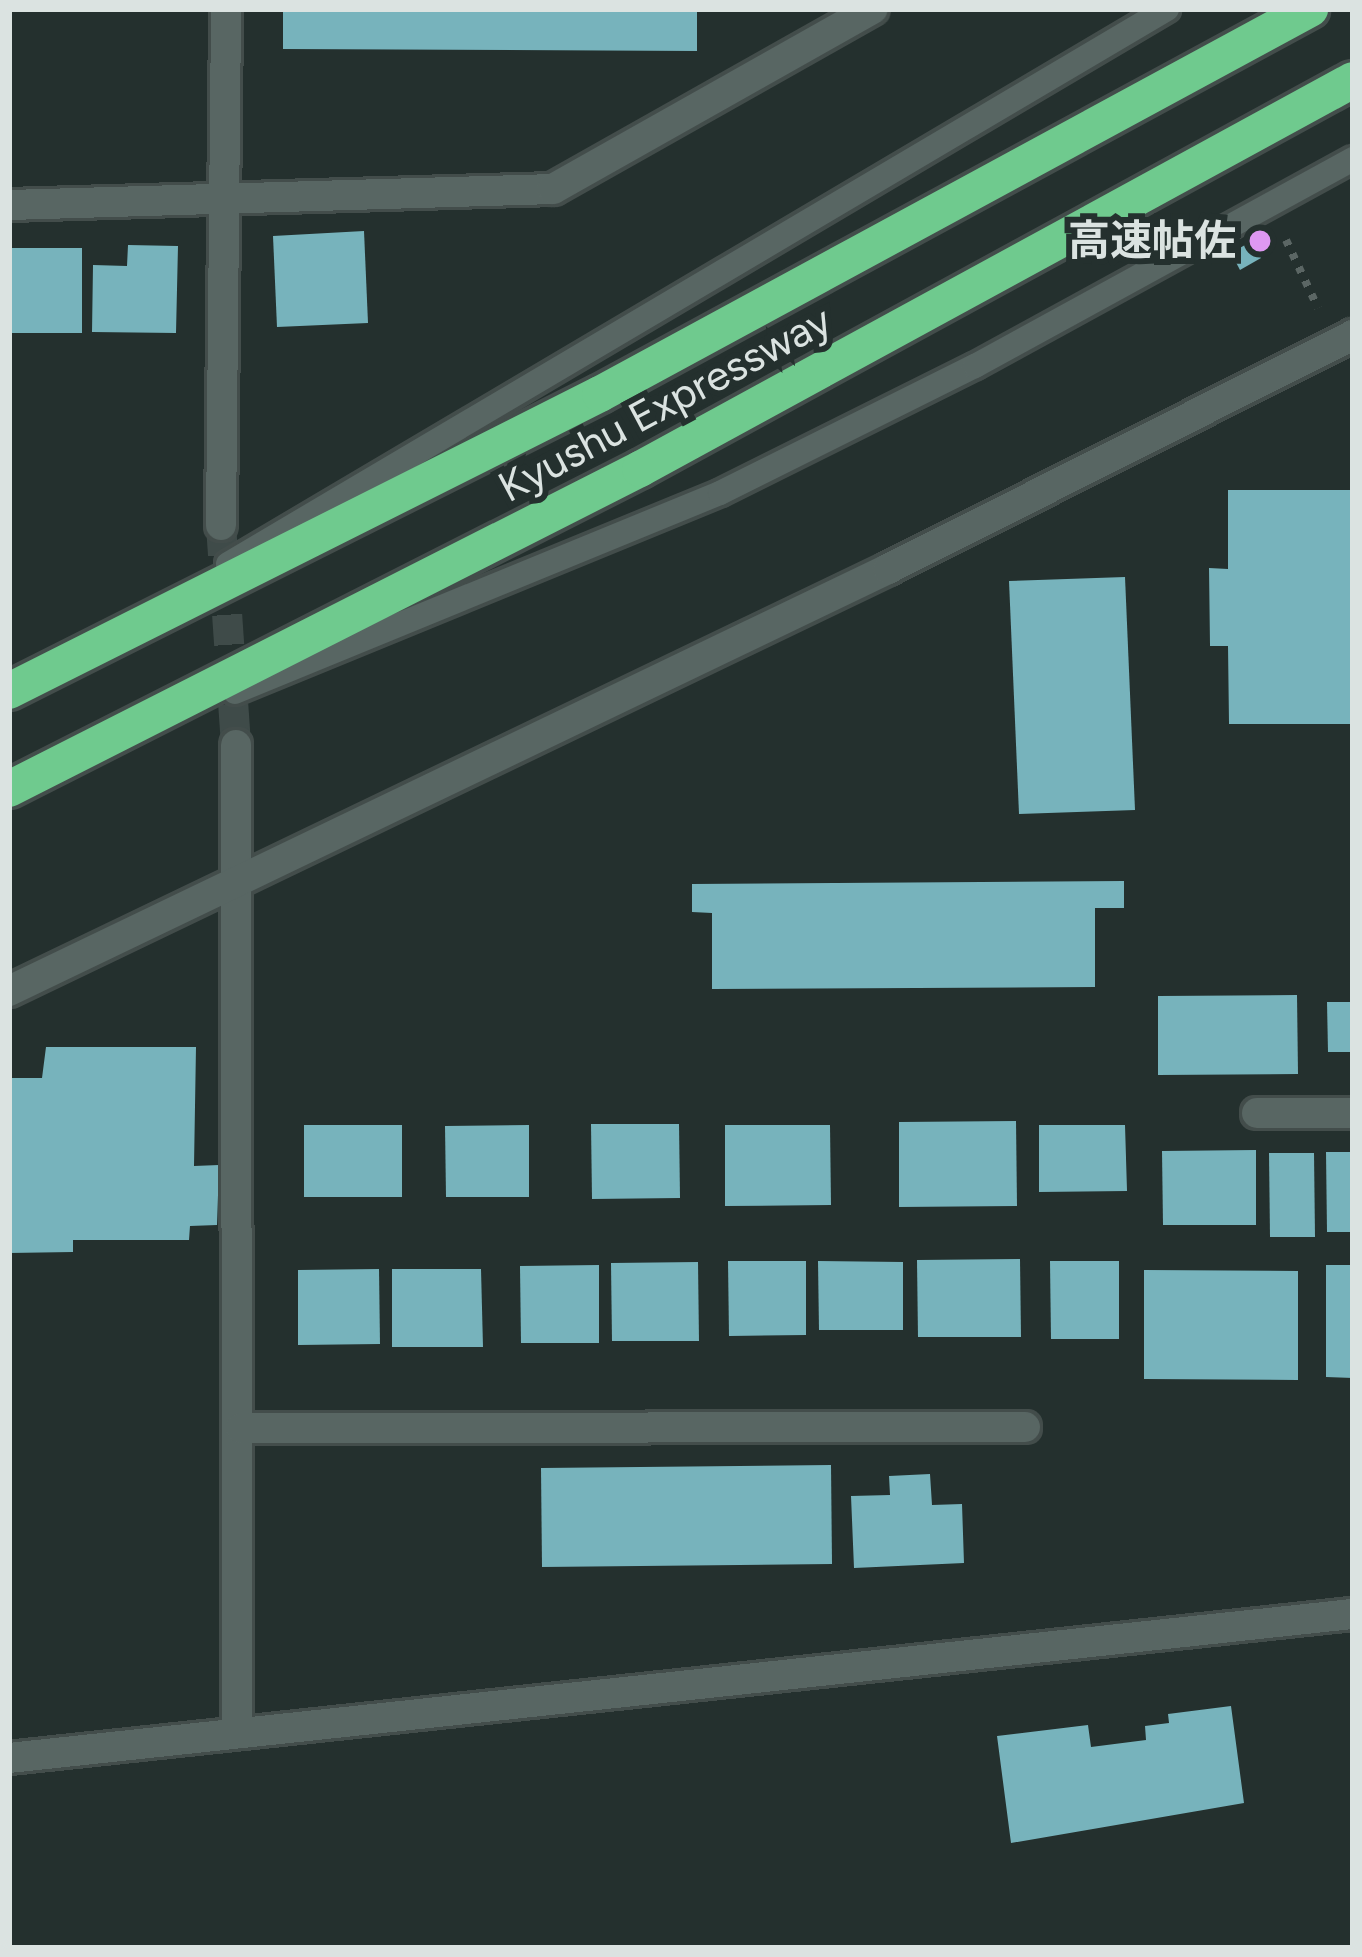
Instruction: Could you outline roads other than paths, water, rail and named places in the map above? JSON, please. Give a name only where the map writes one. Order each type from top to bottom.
[{"type":"highway","name":"Kyushu Expressway","points":[[9,691],[600,394],[1310,9]]},
{"type":"highway","name":"Kyushu Expressway","points":[[9,789],[661,458],[1353,80]]},
{"type":"street","points":[[221,525],[230,204],[226,9]]},
{"type":"street","points":[[9,205],[230,204],[553,190],[873,9]]},
{"type":"street","points":[[9,991],[239,884],[1353,335]]},
{"type":"street","points":[[236,746],[241,1428],[238,1733]]},
{"type":"street","points":[[1257,1113],[1353,1113]]},
{"type":"street","points":[[241,1428],[1025,1427]]},
{"type":"street","points":[[9,1758],[1353,1614]]},
{"type":"lane","points":[[51,670],[1167,9]]},
{"type":"lane","points":[[76,757],[720,493],[974,366],[1353,159]]},
{"type":"tunnel","points":[[221,525],[236,745]]},
{"type":"place","name":"高速帖佐","points":[[1260,241]]}]
